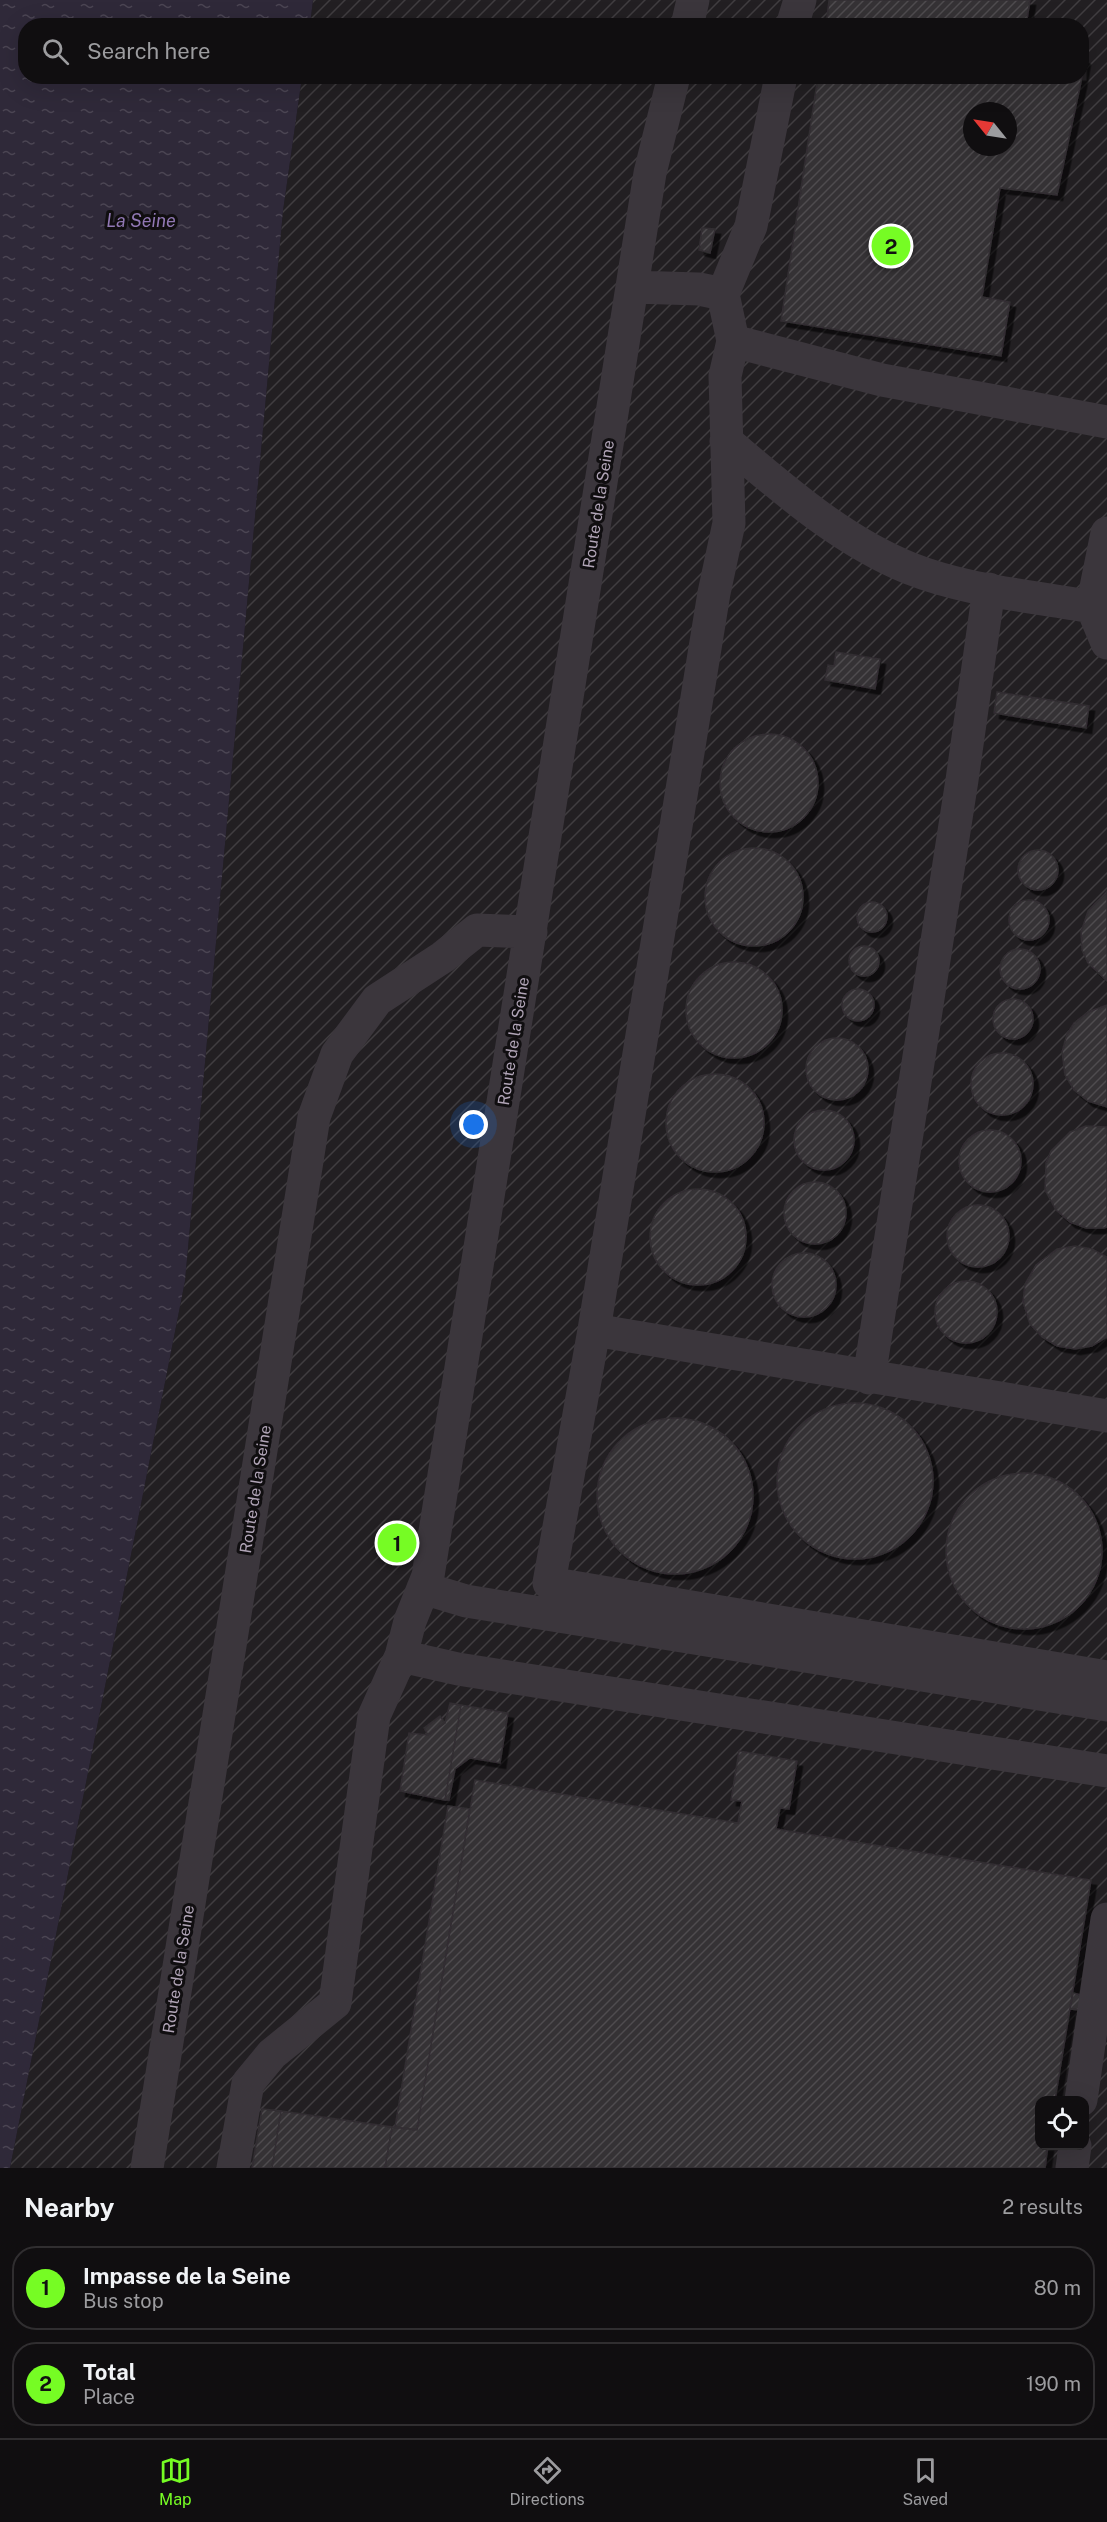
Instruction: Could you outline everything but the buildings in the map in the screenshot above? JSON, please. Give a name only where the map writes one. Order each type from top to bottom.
[{"type":"lane","points":[[689,18],[693,0]]},
{"type":"lane","points":[[794,18],[800,0]]},
{"type":"lane","name":"Route de la Seine","points":[[233,2168],[248,2083],[272,2054],[335,2003],[374,1716],[401,1656],[410,1621],[425,1582],[531,932],[650,173],[672,84]]},
{"type":"lane","points":[[779,84],[751,226],[723,294],[734,341],[725,376],[729,523],[714,593],[594,1330],[549,1583],[1107,1677]]},
{"type":"lane","points":[[632,287],[699,290],[723,294]]},
{"type":"lane","points":[[734,341],[882,380],[1107,422]]},
{"type":"lane","points":[[726,441],[823,518],[882,555],[911,568],[989,589],[1092,607]]},
{"type":"lane","points":[[1107,537],[1104,571],[1092,607],[1107,643]]},
{"type":"lane","points":[[869,1378],[962,780],[989,589]]},
{"type":"lane","name":"Route de la Seine","points":[[147,2168],[314,1117],[338,1054],[377,1000],[443,957],[477,930],[531,932]]},
{"type":"lane","points":[[594,1330],[869,1378],[1107,1416]]},
{"type":"lane","points":[[425,1582],[466,1601],[1107,1705]]},
{"type":"lane","points":[[401,1656],[458,1670],[1107,1772]]},
{"type":"lane","points":[[1083,2096],[1107,1919]]},
{"type":"lane","points":[[1072,2168],[1074,2150]]},
{"type":"shaded area","points":[[313,0],[1107,0],[1107,2168],[10,2168],[185,1281],[283,211],[301,84],[1089,84],[1089,18],[311,18]]},
{"type":"water","name":"La Seine","points":[[0,0],[313,0],[311,18],[18,18],[18,84],[301,84],[283,211],[185,1281],[10,2168],[0,2168]]},
{"type":"place","name":"Total","points":[[891,246]]},
{"type":"place","name":"Impasse de la Seine","points":[[397,1543]]}]
